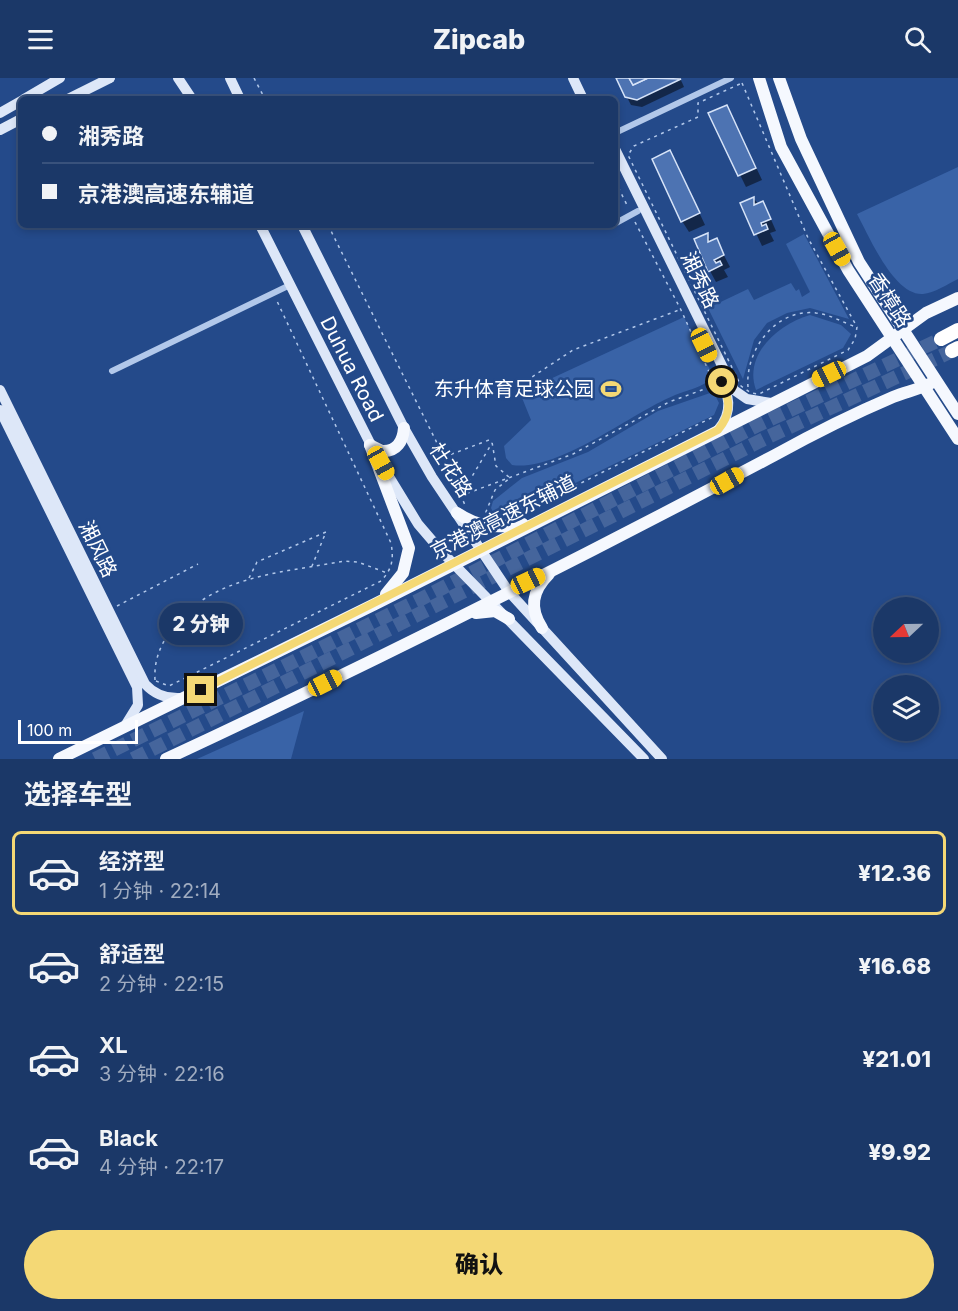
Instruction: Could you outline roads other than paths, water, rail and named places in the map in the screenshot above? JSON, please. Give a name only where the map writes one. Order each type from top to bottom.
[{"type":"highway","points":[[940,339],[958,330]]},
{"type":"main road","name":"香樟路","points":[[759,78],[781,147],[848,270],[958,439]]},
{"type":"main road","name":"香樟路","points":[[779,78],[801,140],[859,262],[958,414]]},
{"type":"main road","name":"京港澳高速东辅道","points":[[59,759],[375,604],[867,356],[926,313],[958,298]]},
{"type":"main road","points":[[166,759],[458,619],[833,426],[896,396],[924,388],[935,381]]},
{"type":"main road","points":[[370,445],[382,451],[393,450],[401,441],[404,428]]},
{"type":"main road","points":[[370,445],[409,548],[407,565],[400,580],[375,604]]},
{"type":"main road","points":[[457,513],[474,524],[494,527],[539,520]]},
{"type":"main road","points":[[542,628],[533,607],[535,594],[541,583],[558,567]]},
{"type":"main road","points":[[458,619],[489,611],[509,619]]},
{"type":"street","points":[[29,96],[60,78]]},
{"type":"street","points":[[64,96],[98,78]]},
{"type":"street","points":[[74,96],[110,78]]},
{"type":"street","points":[[178,78],[190,96]]},
{"type":"street","points":[[188,78],[197,96]]},
{"type":"street","points":[[231,78],[240,96]]},
{"type":"street","points":[[573,78],[582,96]]},
{"type":"street","points":[[580,78],[589,96]]},
{"type":"street","points":[[618,132],[731,78]]},
{"type":"street","points":[[0,113],[18,102]]},
{"type":"street","points":[[0,130],[18,121]]},
{"type":"street","name":"湘秀路","points":[[618,155],[734,390],[747,399],[771,403]]},
{"type":"street","name":"湘秀路","points":[[618,171],[635,212],[722,382],[729,407],[726,419],[718,430]]},
{"type":"street","points":[[618,222],[635,212]]},
{"type":"street","name":"Duhua Road","points":[[262,228],[370,445],[418,524],[453,564],[644,759]]},
{"type":"street","name":"杜花路","points":[[304,228],[404,428],[509,591],[662,759]]},
{"type":"street","points":[[112,371],[290,285]]},
{"type":"street","name":"湘风路","points":[[0,390],[144,684],[164,697],[184,698]]},
{"type":"street","name":"湘风路","points":[[0,410],[137,687],[138,705],[125,726]]},
{"type":"tunnel","points":[[95,759],[421,599],[756,426],[941,339]]},
{"type":"tunnel","points":[[133,759],[766,438],[952,351]]},
{"type":"place","name":"东升体育足球公园","points":[[611,389]]}]
